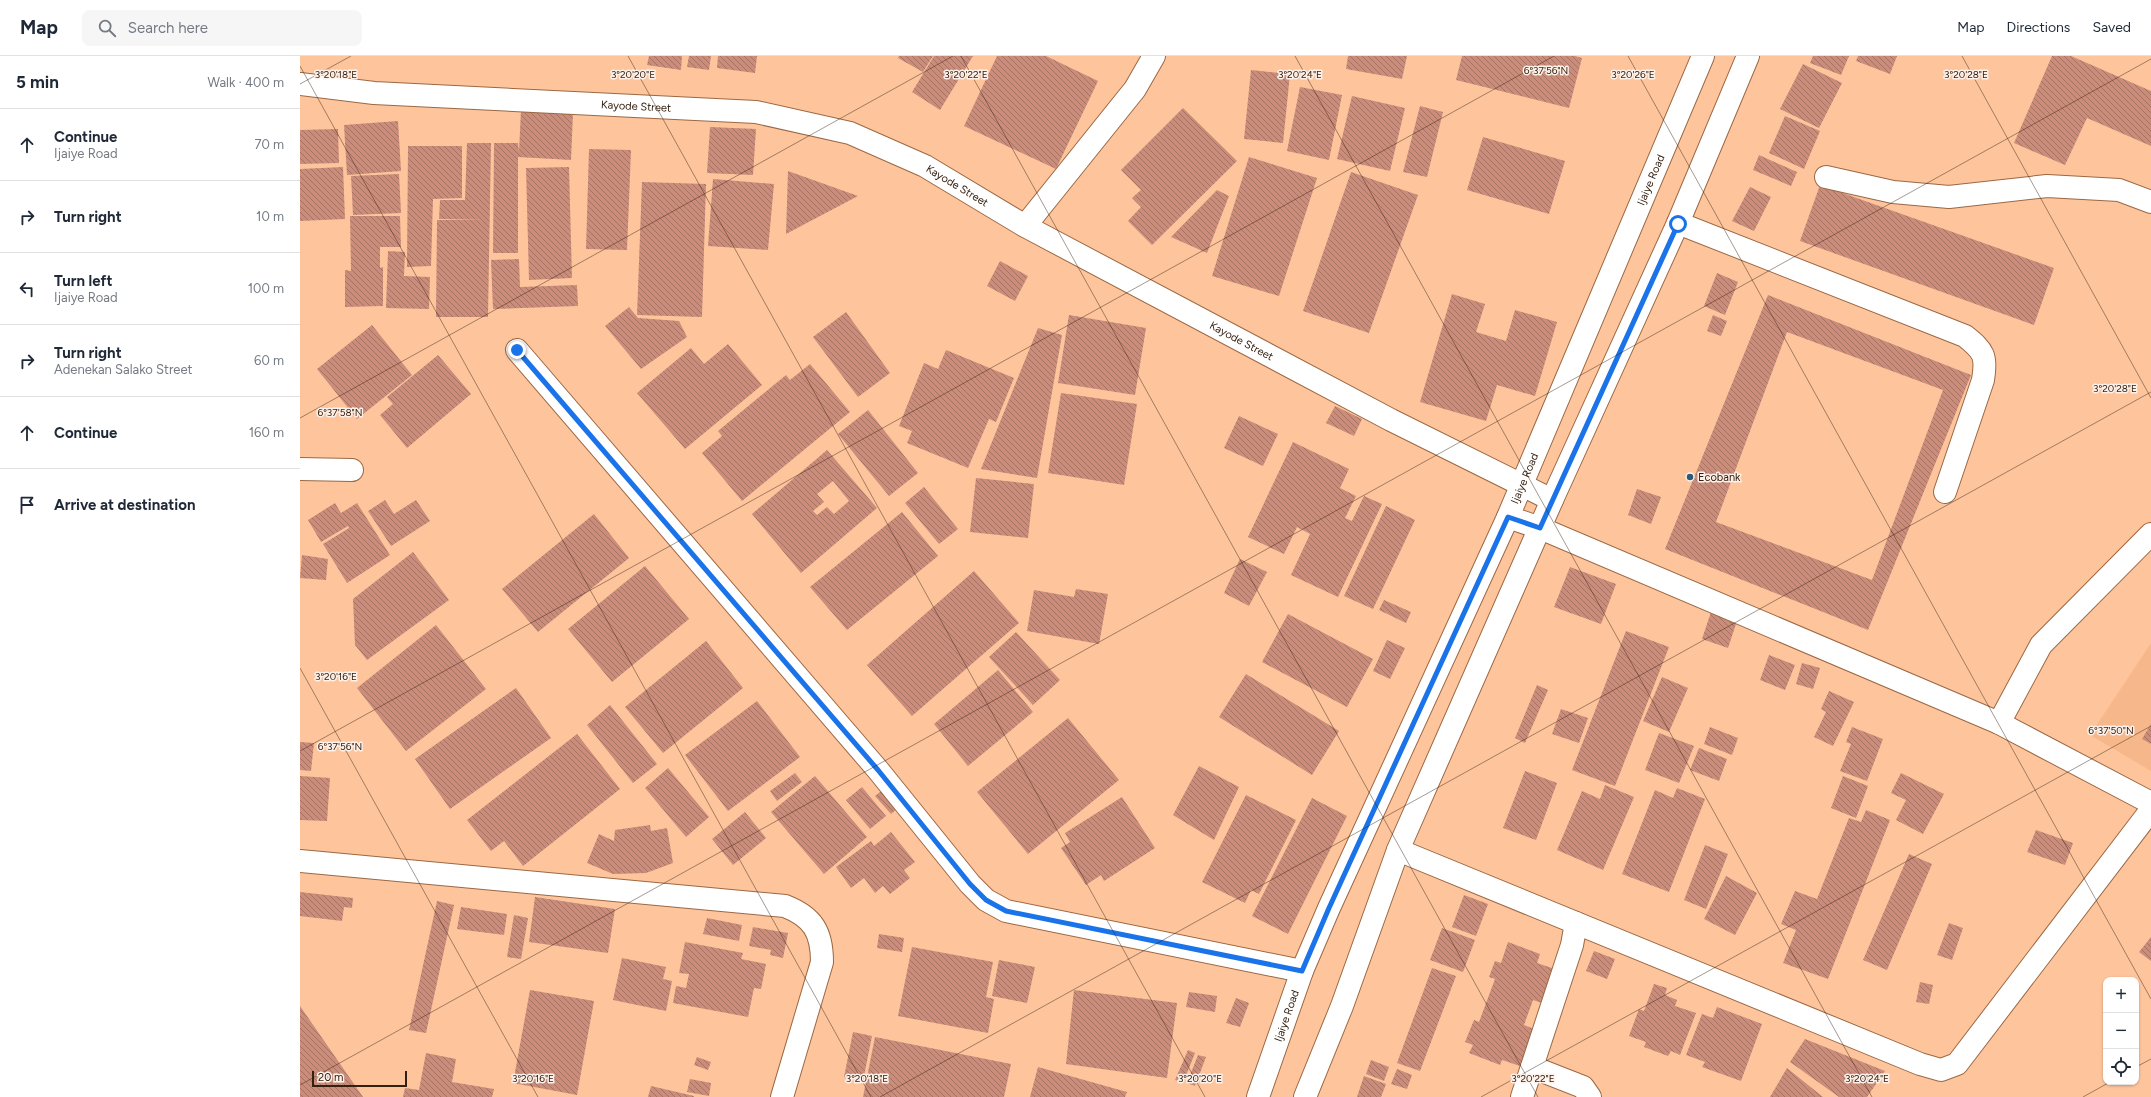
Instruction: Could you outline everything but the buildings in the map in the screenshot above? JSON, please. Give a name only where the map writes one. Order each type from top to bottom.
[{"type":"street","points":[[1025,226],[1135,89],[1154,56]]},
{"type":"street","name":"Ijaiye Road","points":[[1258,1097],[1302,971],[1329,908],[1522,486],[1703,56]]},
{"type":"street","points":[[1305,1097],[1342,1006],[1398,850],[1552,500],[1678,224],[1748,56]]},
{"type":"street","name":"Kayode Street","points":[[300,84],[374,93],[756,112],[850,133],[925,166],[1025,226],[1384,416],[1552,500]]},
{"type":"street","points":[[1826,177],[1893,192],[1949,197],[2048,186],[2119,190],[2151,202]]},
{"type":"street","points":[[1678,224],[1965,336],[1981,348],[1985,366],[1983,380],[1945,492]]},
{"type":"street","points":[[517,350],[873,764],[970,884],[986,900],[1006,911],[1302,971]]},
{"type":"street","points":[[300,469],[352,470]]},
{"type":"street","points":[[1508,517],[1540,528],[1999,723],[2151,803]]},
{"type":"street","points":[[1999,723],[2041,645],[2151,534]]},
{"type":"street","points":[[1398,850],[1920,1064],[1941,1070],[1956,1064],[2151,810]]},
{"type":"street","points":[[300,861],[785,906],[801,912],[811,922],[818,934],[822,947],[822,962],[782,1097]]},
{"type":"street","points":[[1522,1097],[1572,945],[1576,923]]},
{"type":"street","points":[[1532,1067],[1583,1087],[1590,1097]]},
{"type":"shaded area","points":[[2151,643],[2151,771],[2090,735]]},
{"type":"place","name":"Ecobank","points":[[1690,477]]},
{"type":"route","points":[[517,350],[878,770],[970,884],[986,900],[1006,911],[1302,971],[1329,908],[1508,517],[1540,528],[1678,224]]}]
